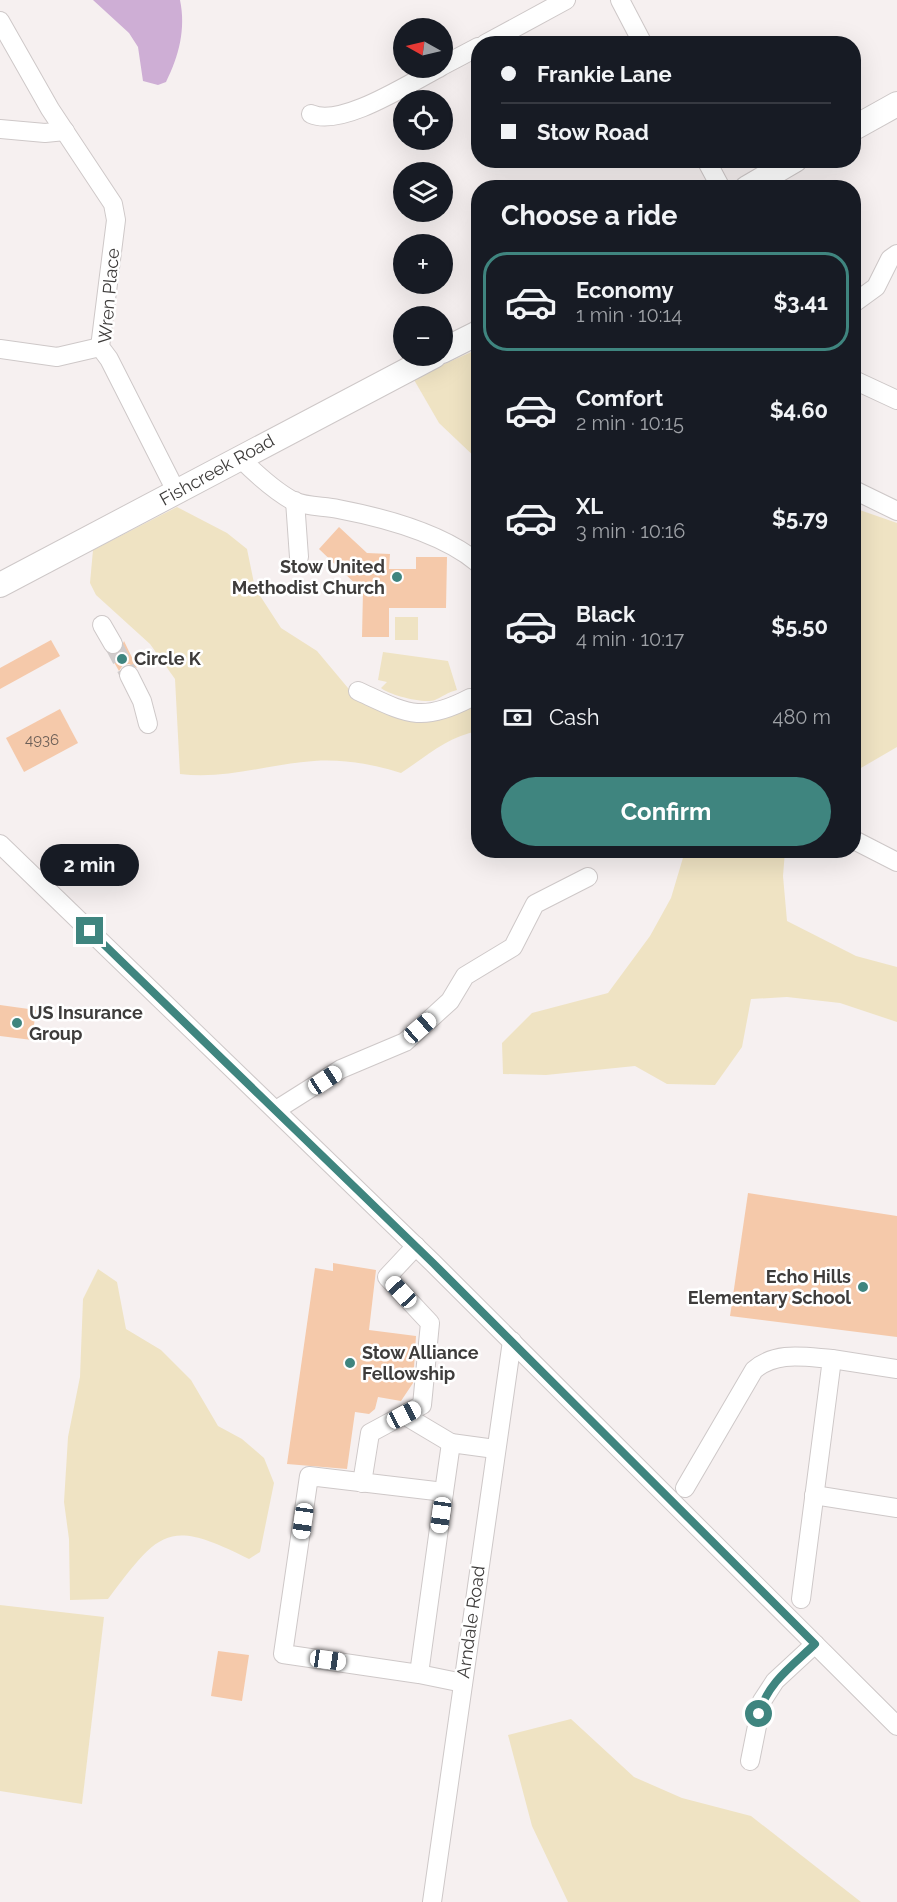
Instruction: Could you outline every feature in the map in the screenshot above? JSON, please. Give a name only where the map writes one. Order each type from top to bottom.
[{"type":"main road","points":[[861,124],[897,104]]},
{"type":"main road","points":[[761,180],[781,168]]},
{"type":"main road","points":[[453,346],[471,336]]},
{"type":"main road","name":"Fishcreek Road","points":[[0,585],[415,366]]},
{"type":"street","points":[[500,36],[566,0]]},
{"type":"street","points":[[620,0],[639,36]]},
{"type":"street","name":"Wren Place","points":[[0,21],[116,212],[100,347],[109,359],[177,493]]},
{"type":"street","points":[[453,61],[471,51]]},
{"type":"street","points":[[311,114],[332,116],[349,112],[419,78]]},
{"type":"street","points":[[0,129],[45,133],[65,131]]},
{"type":"street","points":[[861,298],[876,287],[890,259],[897,254]]},
{"type":"street","points":[[0,349],[57,357],[100,347]]},
{"type":"street","points":[[861,389],[897,400]]},
{"type":"street","points":[[240,458],[264,481],[300,508],[346,511],[432,536],[458,548],[471,558]]},
{"type":"street","points":[[861,493],[897,511]]},
{"type":"street","points":[[299,557],[300,508]]},
{"type":"street","points":[[102,625],[112,644]]},
{"type":"street","points":[[129,675],[142,701],[148,724]]},
{"type":"street","points":[[358,692],[395,709],[419,714],[447,710],[470,698]]},
{"type":"street","points":[[0,844],[416,1246],[897,1726]]},
{"type":"street","points":[[861,844],[897,862]]},
{"type":"street","points":[[276,1110],[341,1069],[405,1042],[450,1001],[465,976],[513,947],[534,904],[588,878]]},
{"type":"street","points":[[362,1483],[370,1433],[422,1405],[430,1323],[387,1277],[416,1246]]},
{"type":"street","name":"Arndale Road","points":[[432,1902],[512,1341]]},
{"type":"street","points":[[685,1488],[754,1370],[767,1359],[794,1356],[832,1359],[897,1370]]},
{"type":"street","points":[[801,1599],[832,1359]]},
{"type":"street","points":[[404,1415],[451,1443],[495,1449]]},
{"type":"street","points":[[419,1674],[451,1443]]},
{"type":"street","points":[[444,1492],[309,1476],[283,1654],[419,1674],[463,1683]]},
{"type":"street","points":[[814,1495],[897,1508]]},
{"type":"street","points":[[750,1761],[762,1701],[775,1681],[815,1644]]},
{"type":"shaded area","points":[[93,0],[180,0],[182,32],[175,62],[166,82],[158,85],[143,81],[138,47],[129,33]]},
{"type":"shaded area","points":[[471,352],[471,453],[439,423],[413,378],[440,366],[453,366],[453,360]]},
{"type":"shaded area","points":[[177,507],[227,533],[247,549],[255,588],[281,628],[317,651],[348,688],[377,708],[471,702],[471,733],[447,742],[401,773],[358,763],[325,761],[214,775],[180,774],[175,679],[150,644],[96,595],[90,583],[93,550]]},
{"type":"shaded area","points":[[861,510],[897,523],[897,747],[861,768]]},
{"type":"shaded area","points":[[395,617],[418,617],[418,640],[395,640]]},
{"type":"shaded area","points":[[383,652],[448,661],[457,690],[430,701],[407,698],[385,691],[381,688],[387,682],[378,680]]},
{"type":"shaded area","points":[[683,858],[784,858],[783,876],[787,921],[856,956],[897,967],[897,1022],[840,1003],[787,997],[751,999],[742,1047],[715,1085],[667,1084],[635,1066],[546,1075],[503,1074],[502,1043],[532,1013],[608,993],[650,936],[671,898]]},
{"type":"shaded area","points":[[98,1269],[117,1282],[126,1329],[161,1350],[191,1380],[218,1426],[242,1439],[264,1458],[274,1483],[260,1552],[249,1559],[200,1538],[183,1535],[168,1538],[154,1545],[141,1558],[108,1599],[70,1600],[69,1539],[64,1502],[68,1437],[80,1377],[83,1299]]},
{"type":"shaded area","points":[[0,1605],[104,1617],[82,1804],[0,1791]]},
{"type":"shaded area","points":[[571,1719],[634,1777],[682,1798],[751,1816],[861,1902],[568,1902],[532,1826],[508,1735]]},
{"type":"building","name":"Stow United Methodist Church","points":[[339,527],[367,553],[390,554],[389,569],[416,569],[416,557],[447,557],[446,608],[389,608],[389,637],[362,637],[363,591],[319,549]]},
{"type":"building","points":[[51,640],[60,656],[0,689],[0,668]]},
{"type":"building","points":[[124,641],[137,668],[129,664],[123,665],[119,671],[110,655],[119,653]]},
{"type":"building","points":[[60,709],[78,743],[24,772],[6,738]]},
{"type":"building","name":"US Insurance Group","points":[[0,1005],[36,1010],[32,1040],[0,1036]]},
{"type":"building","points":[[748,1193],[897,1216],[897,1337],[730,1316]]},
{"type":"building","points":[[333,1263],[376,1270],[369,1330],[416,1336],[413,1383],[401,1401],[378,1397],[375,1409],[369,1414],[355,1412],[347,1469],[287,1464],[315,1268],[333,1271]]},
{"type":"building","points":[[218,1651],[249,1655],[242,1701],[211,1696]]},
{"type":"tunnel","points":[[113,644],[129,675]]},
{"type":"place","name":"Stow United Methodist Church","points":[[397,577]]},
{"type":"place","name":"Circle K","points":[[122,659]]},
{"type":"place","name":"US Insurance Group","points":[[17,1023]]},
{"type":"place","name":"Echo Hills Elementary School","points":[[863,1287]]},
{"type":"place","name":"Stow Alliance Fellowship","points":[[350,1363]]},
{"type":"route","points":[[90,931],[433,1263],[815,1644],[775,1681],[762,1701],[759,1714]]}]
